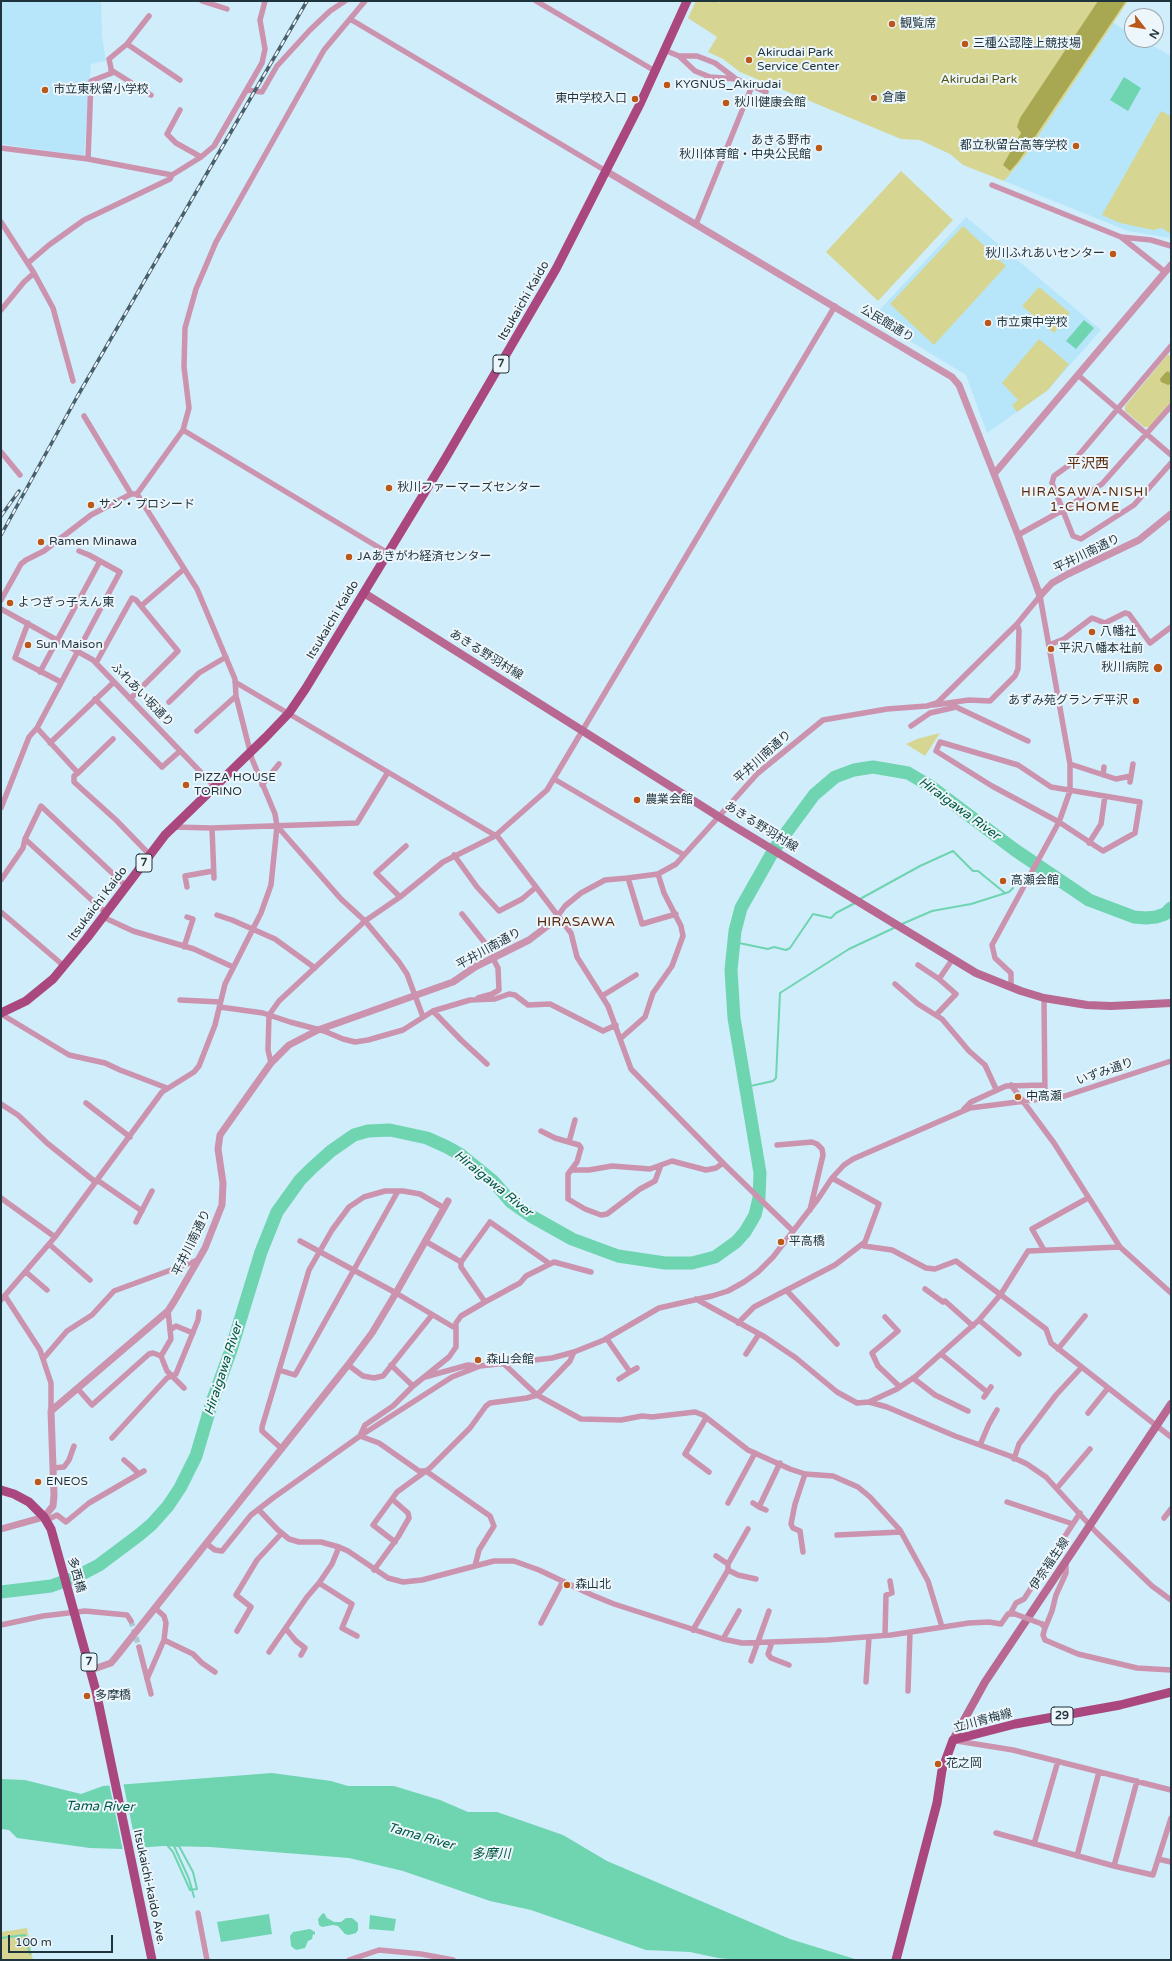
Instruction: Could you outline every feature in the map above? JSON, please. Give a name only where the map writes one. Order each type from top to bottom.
[{"type":"main road","name":"Itsukaichi Kaido","points":[[1,1013],[26,1001],[41,990],[64,966],[105,915],[150,854],[173,827],[289,713],[364,593],[556,269],[655,72],[687,1]]},
{"type":"main road","name":"あきる野羽村線","points":[[364,593],[720,816],[732,825],[952,960],[990,980],[1044,998],[1087,1005],[1111,1006],[1171,1003]]},
{"type":"main road","name":"伊奈福生線","points":[[953,1740],[985,1682],[1171,1404]]},
{"type":"main road","points":[[1,1490],[22,1498],[46,1518]]},
{"type":"main road","name":"多西橋","points":[[46,1518],[74,1610]]},
{"type":"main road","name":"Itsukaichi-kaido Ave.","points":[[74,1610],[102,1716],[152,1960]]},
{"type":"main road","name":"立川青梅線","points":[[896,1960],[937,1802],[942,1770],[953,1740],[1015,1724],[1120,1705],[1171,1692]]},
{"type":"street","points":[[202,1],[227,9]]},
{"type":"street","points":[[28,263],[49,245],[84,220],[170,179],[172,175],[201,157],[214,146],[262,63],[265,50],[260,20],[265,1]]},
{"type":"street","points":[[247,90],[262,92],[277,66],[310,30],[330,11],[345,1]]},
{"type":"street","points":[[1,599],[21,564],[26,560],[44,551],[91,515],[134,494],[183,430],[189,408],[184,367],[185,328],[196,289],[216,242],[324,50],[364,1]]},
{"type":"street","points":[[536,1],[655,72]]},
{"type":"street","points":[[88,159],[91,81],[112,73],[109,59],[127,44],[149,16]]},
{"type":"street","points":[[350,19],[606,171]]},
{"type":"street","points":[[127,44],[180,80]]},
{"type":"street","points":[[664,50],[680,56],[697,56],[715,63],[736,80]]},
{"type":"street","points":[[680,56],[695,71],[710,77],[736,80],[766,92]]},
{"type":"street","points":[[691,67],[690,63],[692,58],[697,56]]},
{"type":"street","points":[[710,77],[717,74],[719,69],[715,63]]},
{"type":"street","points":[[111,70],[151,95]]},
{"type":"street","points":[[696,224],[752,86]]},
{"type":"street","points":[[180,110],[167,134],[176,143],[201,157]]},
{"type":"street","points":[[1,148],[88,159],[172,175]]},
{"type":"street","name":"公民館通り","points":[[606,171],[952,376],[958,385],[994,474],[1040,596]]},
{"type":"street","points":[[992,185],[1121,237],[1152,240],[1171,246]]},
{"type":"street","points":[[1,222],[28,263],[53,308],[73,381]]},
{"type":"street","points":[[1121,237],[1165,272]]},
{"type":"street","points":[[994,474],[1171,265]]},
{"type":"street","points":[[1,310],[24,282],[34,273]]},
{"type":"street","points":[[271,1063],[268,1050],[269,1015],[279,1001],[365,921],[400,897],[436,866],[454,855],[495,836],[545,793],[835,306]]},
{"type":"street","points":[[1171,346],[1072,462],[1054,476],[1052,483],[1073,536],[1081,539],[1134,505],[1171,463]]},
{"type":"street","points":[[1078,375],[1171,455]]},
{"type":"street","points":[[1018,535],[1063,510],[1102,484],[1171,406]]},
{"type":"street","points":[[46,1518],[54,1502],[51,1383],[43,1359],[28,1330],[3,1298],[49,1244],[162,1092],[194,1072],[199,1066],[215,1025],[225,984],[261,913],[271,885],[277,826],[275,814],[262,785],[250,752],[236,696],[235,682],[203,601],[184,569],[84,416]]},
{"type":"street","points":[[183,430],[388,553]]},
{"type":"street","points":[[1,452],[20,475]]},
{"type":"street","name":"平井川南通り","points":[[51,1411],[168,1311],[198,1260],[222,1205],[223,1183],[218,1149],[220,1135],[271,1063],[289,1045],[318,1030],[414,994],[453,982],[493,958],[529,940],[554,921],[565,906],[605,880],[658,874],[666,871],[684,855],[758,773],[823,720],[887,709],[933,706],[1017,624],[1052,583],[1139,540],[1171,514]]},
{"type":"street","points":[[1,808],[29,737],[37,728],[120,572],[79,551]]},
{"type":"street","points":[[40,672],[100,561]]},
{"type":"street","points":[[141,606],[184,569]]},
{"type":"street","points":[[1011,988],[1011,973],[996,958],[992,945],[1060,822],[1070,791],[1070,764],[1040,596]]},
{"type":"street","points":[[96,663],[132,598],[141,606],[178,651],[130,699]]},
{"type":"street","name":"ふれあい坂通り","points":[[1,609],[28,622],[78,650],[96,663],[214,786]]},
{"type":"street","points":[[1049,645],[1064,639],[1092,618],[1105,623],[1125,613],[1129,614],[1150,643],[1171,627]]},
{"type":"street","points":[[28,622],[15,658],[61,682]]},
{"type":"street","points":[[911,726],[930,713],[968,700],[990,701],[1015,676],[1020,661],[1017,624]]},
{"type":"street","points":[[168,702],[199,672],[226,657]]},
{"type":"street","points":[[50,743],[114,682]]},
{"type":"street","points":[[235,682],[495,836],[571,933],[577,957],[602,996],[616,1025],[631,1069],[725,1165],[793,1231]]},
{"type":"street","points":[[197,731],[236,696]]},
{"type":"street","points":[[96,699],[162,767],[180,751]]},
{"type":"street","points":[[933,706],[956,707],[1028,741]]},
{"type":"street","points":[[37,728],[78,773]]},
{"type":"street","points":[[113,739],[74,776],[74,782],[116,820],[150,854]]},
{"type":"street","points":[[940,742],[1018,765],[1051,787],[1105,796],[1140,802],[1135,833],[1103,852],[1060,822],[992,786],[936,751],[940,742]]},
{"type":"street","points":[[262,785],[279,764]]},
{"type":"street","points":[[1070,764],[1116,779],[1131,776]]},
{"type":"street","points":[[1130,782],[1133,764]]},
{"type":"street","points":[[1103,774],[1104,767]]},
{"type":"street","points":[[173,827],[212,828],[356,823],[388,772]]},
{"type":"street","points":[[554,778],[684,855]]},
{"type":"street","points":[[1089,843],[1101,824],[1105,796]]},
{"type":"street","points":[[1,880],[20,852],[41,806],[126,886]]},
{"type":"street","points":[[277,826],[341,899],[365,921],[405,970],[423,1017]]},
{"type":"street","points":[[212,828],[214,878]]},
{"type":"street","points":[[25,839],[105,915],[133,931],[184,947],[233,967]]},
{"type":"street","points":[[400,897],[376,873],[406,846]]},
{"type":"street","points":[[454,855],[478,887],[499,911],[522,899],[535,888]]},
{"type":"street","points":[[187,887],[185,876],[213,871]]},
{"type":"street","points":[[620,1038],[645,1017],[653,993],[672,966],[683,936],[676,914],[664,893],[658,874]]},
{"type":"street","points":[[628,878],[642,924],[676,914]]},
{"type":"street","points":[[1,912],[64,966]]},
{"type":"street","points":[[180,1000],[220,1005],[269,1015],[354,1042],[368,1040],[403,1030],[433,1011],[492,994],[499,990],[498,968],[485,942],[462,914]]},
{"type":"street","points":[[217,915],[275,939],[315,968]]},
{"type":"street","points":[[184,947],[193,918],[187,917]]},
{"type":"street","points":[[939,979],[952,960]]},
{"type":"street","points":[[918,965],[939,979],[956,994],[936,1015]]},
{"type":"street","points":[[602,996],[636,975]]},
{"type":"street","points":[[895,984],[918,1004],[942,1019],[969,1051],[985,1065],[996,1088]]},
{"type":"street","points":[[470,1000],[495,999],[509,994],[515,995],[528,1005],[550,1004],[603,1031],[616,1025]]},
{"type":"street","points":[[1044,998],[1045,1098]]},
{"type":"street","points":[[433,1011],[438,1018],[486,1064]]},
{"type":"street","points":[[1,1013],[69,1055],[79,1059],[105,1063],[167,1088]]},
{"type":"street","name":"いずみ通り","points":[[962,1110],[977,1106],[1076,1094],[1171,1061]]},
{"type":"street","points":[[206,1544],[215,1550],[222,1551],[251,1515],[360,1436],[452,1377],[480,1366],[552,1358],[574,1352],[607,1339],[651,1311],[728,1291],[744,1282],[766,1265],[810,1210],[832,1178],[844,1165],[853,1159],[962,1110],[970,1102],[996,1088],[1011,1085],[1044,1085]]},
{"type":"street","points":[[1011,1085],[1054,1143],[1120,1247],[1171,1293]]},
{"type":"street","points":[[86,1103],[130,1137]]},
{"type":"street","points":[[1,1104],[18,1115],[47,1143],[96,1182],[100,1182],[142,1211]]},
{"type":"street","points":[[569,1142],[575,1120]]},
{"type":"street","points":[[541,1131],[555,1138],[579,1145],[581,1148],[577,1162],[568,1174],[568,1199],[584,1209],[601,1215],[607,1214],[640,1189],[655,1181],[661,1165]]},
{"type":"street","points":[[777,1145],[812,1142],[822,1149],[823,1155],[810,1210]]},
{"type":"street","points":[[571,1170],[589,1170],[612,1166],[650,1169],[672,1161],[706,1170],[725,1165]]},
{"type":"street","points":[[738,1323],[754,1307],[836,1266],[865,1242],[879,1204],[832,1178]]},
{"type":"street","points":[[136,1222],[152,1191]]},
{"type":"street","points":[[282,1449],[262,1432],[309,1270],[332,1230],[349,1206],[364,1197],[385,1191],[420,1194],[444,1208]]},
{"type":"street","points":[[279,1370],[295,1375],[398,1191]]},
{"type":"street","points":[[1,1198],[55,1236]]},
{"type":"street","points":[[1044,1250],[1032,1229],[1088,1198]]},
{"type":"street","points":[[91,1670],[113,1661],[348,1365],[372,1333],[448,1201]]},
{"type":"street","points":[[485,1302],[461,1267],[461,1262],[490,1222],[550,1264]]},
{"type":"street","points":[[300,1241],[396,1293],[455,1328]]},
{"type":"street","points":[[425,1241],[461,1262]]},
{"type":"street","points":[[865,1242],[864,1246],[892,1250],[926,1268],[935,1269],[956,1261],[1046,1329],[1049,1340],[1058,1349],[1171,1437]]},
{"type":"street","points":[[49,1244],[90,1280]]},
{"type":"street","points":[[869,1402],[900,1387],[913,1378],[980,1320],[1001,1294],[1028,1251],[1120,1247]]},
{"type":"street","points":[[43,1359],[67,1331],[92,1314],[114,1291],[198,1260]]},
{"type":"street","points":[[360,1436],[366,1425],[393,1406],[413,1386],[455,1350],[457,1334],[455,1328],[456,1323],[461,1316],[520,1284],[526,1276],[554,1262],[591,1272]]},
{"type":"street","points":[[26,1272],[47,1290]]},
{"type":"street","points":[[925,1289],[943,1302],[945,1301],[973,1326]]},
{"type":"street","points":[[787,1291],[837,1344]]},
{"type":"street","points":[[696,1299],[759,1334],[796,1358],[837,1392],[857,1403],[869,1402],[887,1407],[955,1436],[1027,1464],[1046,1477],[1090,1525],[1152,1586],[1171,1600]]},
{"type":"street","points":[[161,1356],[170,1339],[168,1311]]},
{"type":"street","points":[[112,1438],[167,1378],[176,1374],[193,1333],[199,1312]]},
{"type":"street","points":[[348,1365],[363,1376],[374,1378],[383,1376],[432,1315]]},
{"type":"street","points":[[1058,1349],[1085,1316]]},
{"type":"street","points":[[886,1317],[898,1331],[872,1353],[878,1366],[900,1387]]},
{"type":"street","points":[[980,1320],[1019,1354]]},
{"type":"street","points":[[170,1330],[176,1326],[193,1333]]},
{"type":"street","points":[[746,1354],[759,1334]]},
{"type":"street","points":[[607,1339],[630,1372]]},
{"type":"street","points":[[395,1542],[373,1525],[397,1492],[426,1471],[470,1428],[490,1403],[527,1398],[537,1395],[570,1361],[574,1352]]},
{"type":"street","points":[[78,1389],[92,1405],[149,1354],[153,1353],[161,1356],[167,1371],[184,1388]]},
{"type":"street","points":[[941,1354],[987,1392]]},
{"type":"street","points":[[503,1363],[537,1395],[582,1419],[621,1420],[642,1416],[672,1415],[695,1412],[706,1418],[738,1444],[755,1453],[805,1474],[833,1476],[858,1487],[870,1496],[901,1532],[928,1581],[942,1627]]},
{"type":"street","points":[[423,1378],[468,1364],[480,1366]]},
{"type":"street","points":[[391,1365],[413,1386]]},
{"type":"street","points":[[619,1379],[637,1368]]},
{"type":"street","points":[[1014,1459],[1019,1444],[1056,1395],[1081,1368]]},
{"type":"street","points":[[913,1378],[935,1395],[968,1411]]},
{"type":"street","points":[[1088,1413],[1108,1388]]},
{"type":"street","points":[[980,1445],[997,1410]]},
{"type":"street","points":[[706,1418],[684,1454],[709,1472]]},
{"type":"street","points":[[360,1436],[379,1443],[419,1471],[426,1471],[490,1516],[494,1526],[479,1550],[475,1566]]},
{"type":"street","points":[[53,1468],[64,1467],[69,1460],[74,1446]]},
{"type":"street","points":[[1057,1488],[1090,1449]]},
{"type":"street","points":[[728,1503],[755,1453]]},
{"type":"street","points":[[124,1460],[139,1474]]},
{"type":"street","points":[[759,1507],[780,1463]]},
{"type":"street","points":[[1,1529],[57,1515],[66,1522],[89,1503],[144,1471]]},
{"type":"street","points":[[803,1552],[800,1531],[793,1528],[791,1524],[795,1504],[805,1474]]},
{"type":"street","points":[[374,1570],[395,1542],[409,1518],[408,1513],[392,1499]]},
{"type":"street","points":[[1007,1502],[1073,1524]]},
{"type":"street","points":[[753,1503],[766,1510]]},
{"type":"street","points":[[1164,1518],[1171,1509]]},
{"type":"street","points":[[259,1510],[289,1539],[299,1542],[321,1542],[339,1547],[348,1551],[374,1570],[388,1578],[403,1582],[422,1580],[494,1561],[514,1561],[539,1570],[608,1602],[693,1630],[742,1643],[869,1637],[989,1622],[1001,1624],[1012,1614],[1016,1603],[1024,1598],[1080,1513]]},
{"type":"street","points":[[693,1630],[748,1529]]},
{"type":"street","points":[[837,1534],[901,1532]]},
{"type":"street","points":[[237,1631],[251,1607],[236,1595],[257,1560],[282,1533]]},
{"type":"street","points":[[269,1652],[332,1564],[339,1547]]},
{"type":"street","points":[[716,1556],[738,1575],[756,1580]]},
{"type":"street","points":[[1066,1562],[1066,1573],[1056,1594],[1052,1610],[1044,1626],[1043,1635],[1045,1640],[1078,1654],[1137,1668],[1171,1670]]},
{"type":"street","points":[[541,1623],[563,1581]]},
{"type":"street","points":[[885,1635],[886,1595],[892,1593],[890,1581]]},
{"type":"street","points":[[319,1583],[352,1604],[342,1628],[357,1636]]},
{"type":"street","points":[[147,1679],[164,1640],[166,1620],[155,1608]]},
{"type":"street","points":[[1,1625],[74,1610],[98,1611],[127,1615],[131,1620]]},
{"type":"street","points":[[723,1639],[739,1611]]},
{"type":"street","points":[[751,1661],[759,1643],[769,1611]]},
{"type":"street","points":[[1012,1614],[1044,1626]]},
{"type":"street","points":[[286,1630],[305,1648],[301,1655]]},
{"type":"street","points":[[908,1691],[910,1632]]},
{"type":"street","points":[[866,1682],[869,1637]]},
{"type":"street","points":[[164,1640],[193,1654],[202,1663],[215,1672]]},
{"type":"street","points":[[772,1642],[768,1654],[771,1658],[789,1665]]},
{"type":"street","points":[[139,1647],[151,1694]]},
{"type":"street","points":[[953,1740],[1013,1750],[1171,1790]]},
{"type":"street","points":[[1034,1844],[1058,1761]]},
{"type":"street","points":[[1077,1856],[1099,1772]]},
{"type":"street","points":[[1114,1866],[1137,1782]]},
{"type":"street","points":[[996,1833],[1114,1866],[1153,1875],[1171,1818]]},
{"type":"street","points":[[1158,1859],[1171,1862]]},
{"type":"street","points":[[198,1913],[206,1960]]},
{"type":"street","points":[[349,1960],[380,1950],[421,1957],[453,1960]]},
{"type":"shaded area","name":"市立東秋留小学校","points":[[1,1],[101,1],[102,36],[106,61],[91,64],[84,156],[1,144]]},
{"type":"shaded area","points":[[1098,1],[1126,1],[1018,162],[1010,171],[1003,165],[1021,133],[1017,127],[1020,118]]},
{"type":"shaded area","points":[[1113,23],[1124,29],[1124,48],[1157,48],[1171,56],[1171,238],[1128,231],[1004,181],[1025,156]]},
{"type":"shaded area","points":[[966,217],[1101,330],[1048,390],[987,433],[966,375],[872,318]]},
{"type":"shaded area","points":[[1168,371],[1171,374],[1171,384],[1168,385],[1161,382],[1160,379]]},
{"type":"green space","name":"Akirudai Park","points":[[696,1],[716,1],[720,3],[721,1],[1128,1],[1025,156],[1004,181],[963,165],[950,154],[920,140],[901,139],[740,72],[723,59],[708,52],[717,37],[688,18]]},
{"type":"green space","points":[[1161,111],[1171,116],[1171,234],[1162,228],[1153,230],[1120,223],[1102,215]]},
{"type":"green space","points":[[901,171],[953,220],[878,301],[826,252]]},
{"type":"green space","points":[[963,226],[1006,266],[934,345],[890,304]]},
{"type":"green space","points":[[1039,287],[1070,313],[1054,333],[1022,306]]},
{"type":"green space","points":[[1039,339],[1069,364],[1048,390],[1017,412],[1012,405],[1018,400],[1002,383]]},
{"type":"green space","points":[[1168,354],[1171,357],[1171,402],[1150,427],[1144,427],[1125,411],[1125,406]]},
{"type":"green space","points":[[940,733],[925,756],[906,744],[917,739]]},
{"type":"green space","points":[[27,1928],[33,1960],[1,1960],[1,1932]]},
{"type":"water","points":[[1124,77],[1141,88],[1128,111],[1110,100]]},
{"type":"water","points":[[1084,320],[1094,328],[1076,349],[1066,341]]},
{"type":"water","name":"多摩川","points":[[272,1773],[331,1781],[348,1786],[394,1786],[440,1800],[468,1812],[497,1812],[563,1835],[607,1861],[790,1939],[858,1960],[740,1960],[718,1958],[690,1952],[646,1950],[531,1910],[490,1901],[403,1871],[349,1858],[210,1847],[163,1846],[122,1849],[90,1848],[17,1838],[9,1830],[1,1829],[1,1779],[25,1780],[81,1794],[103,1786]]},
{"type":"water","points":[[324,1913],[327,1918],[334,1922],[341,1922],[346,1918],[352,1918],[358,1923],[358,1930],[356,1933],[349,1935],[345,1934],[338,1926],[333,1925],[322,1927],[319,1925],[318,1919]]},
{"type":"water","points":[[269,1914],[272,1934],[221,1942],[217,1922]]},
{"type":"water","points":[[370,1915],[396,1919],[394,1931],[369,1929]]},
{"type":"water","points":[[310,1929],[315,1932],[315,1935],[313,1934],[312,1939],[308,1941],[305,1948],[296,1950],[291,1946],[290,1936],[293,1932]]},
{"type":"pier","points":[[123,1782],[137,1850],[123,1851],[109,1783]]},
{"type":"waterway","name":"Hiraigawa River","points":[[1,1592],[51,1586],[76,1577],[99,1565],[139,1535],[152,1524],[168,1506],[180,1488],[196,1456],[261,1252],[277,1212],[300,1180],[331,1151],[354,1135],[368,1131],[390,1130],[427,1138],[447,1147],[461,1155],[493,1181],[511,1202],[531,1216],[572,1239],[618,1256],[665,1263],[692,1263],[715,1257],[736,1242],[745,1232],[755,1215],[759,1198],[760,1173],[734,1018],[731,970],[735,931],[741,908],[775,848],[814,795],[835,777],[854,770],[873,767],[908,773],[930,786],[1015,850],[1089,900],[1134,917],[1156,917],[1165,914],[1171,908]]},
{"type":"waterway","points":[[860,899],[920,866],[953,851],[973,871],[978,871],[1005,893]]},
{"type":"waterway","points":[[902,924],[932,911],[971,904],[1009,892],[1013,888]]},
{"type":"waterway","points":[[734,942],[768,949],[774,947],[786,950],[790,948],[813,914],[831,918],[836,913],[855,903]]},
{"type":"waterway","points":[[746,1087],[773,1081],[776,1078],[780,993],[849,949],[896,927]]},
{"type":"waterway","points":[[167,1845],[179,1846],[193,1872],[197,1889],[190,1890],[173,1852],[167,1845]]},
{"type":"waterway","points":[[174,1846],[189,1879],[194,1897]]},
{"type":"waterway","points":[[1,1938],[25,1935],[30,1954]]},
{"type":"tunnel","points":[[131,1621],[139,1647]]},
{"type":"railway","points":[[1,535],[77,397],[307,1]]},
{"type":"railway","points":[[1,516],[19,491]]},
{"type":"place","name":"観覧席","points":[[892,24]]},
{"type":"place","name":"三種公認陸上競技場","points":[[965,44]]},
{"type":"place","name":"Akirudai Park Service Center","points":[[749,60]]},
{"type":"place","name":"KYGNUS_Akirudai","points":[[667,85]]},
{"type":"place","name":"市立東秋留小学校","points":[[45,90]]},
{"type":"place","name":"倉庫","points":[[874,98]]},
{"type":"place","name":"東中学校入口","points":[[635,99]]},
{"type":"place","name":"秋川健康会館","points":[[726,103]]},
{"type":"place","name":"都立秋留台高等学校","points":[[1076,146]]},
{"type":"place","name":"あきる野市 秋川体育館・中央公民館","points":[[819,148]]},
{"type":"place","name":"秋川ふれあいセンター","points":[[1113,254]]},
{"type":"place","name":"市立東中学校","points":[[988,323]]},
{"type":"place","name":"秋川ファーマーズセンター","points":[[389,488]]},
{"type":"place","name":"サン・プロシード","points":[[91,505]]},
{"type":"place","name":"Ramen Minawa","points":[[41,542]]},
{"type":"place","name":"JAあきがわ経済センター","points":[[349,557]]},
{"type":"place","name":"よつぎっ⼦えん東","points":[[10,603]]},
{"type":"place","name":"八幡社","points":[[1092,632]]},
{"type":"place","name":"Sun Maison","points":[[28,645]]},
{"type":"place","name":"平沢八幡本社前","points":[[1051,649]]},
{"type":"place","name":"秋川病院","points":[[1158,668]]},
{"type":"place","name":"あずみ苑グランデ平沢","points":[[1136,701]]},
{"type":"place","name":"PIZZA HOUSE TORINO","points":[[186,785]]},
{"type":"place","name":"農業会館","points":[[637,800]]},
{"type":"place","name":"高瀬会館","points":[[1003,881]]},
{"type":"place","name":"中高瀬","points":[[1018,1097]]},
{"type":"place","name":"平高橋","points":[[781,1242]]},
{"type":"place","name":"森山会館","points":[[478,1360]]},
{"type":"place","name":"ENEOS","points":[[38,1482]]},
{"type":"place","name":"森山北","points":[[567,1585]]},
{"type":"place","name":"多摩橋","points":[[87,1696]]},
{"type":"place","name":"花之岡","points":[[938,1764]]},
{"type":"district","name":"平沢西","points":[[1088,464]]},
{"type":"district","name":"HIRASAWA-NISHI 1-CHOME","points":[[1085,500]]},
{"type":"district","name":"HIRASAWA","points":[[576,922]]},
{"type":"water label","name":"Tama River","points":[[100,1807]]},
{"type":"water label","name":"Tama River","points":[[421,1837]]}]
